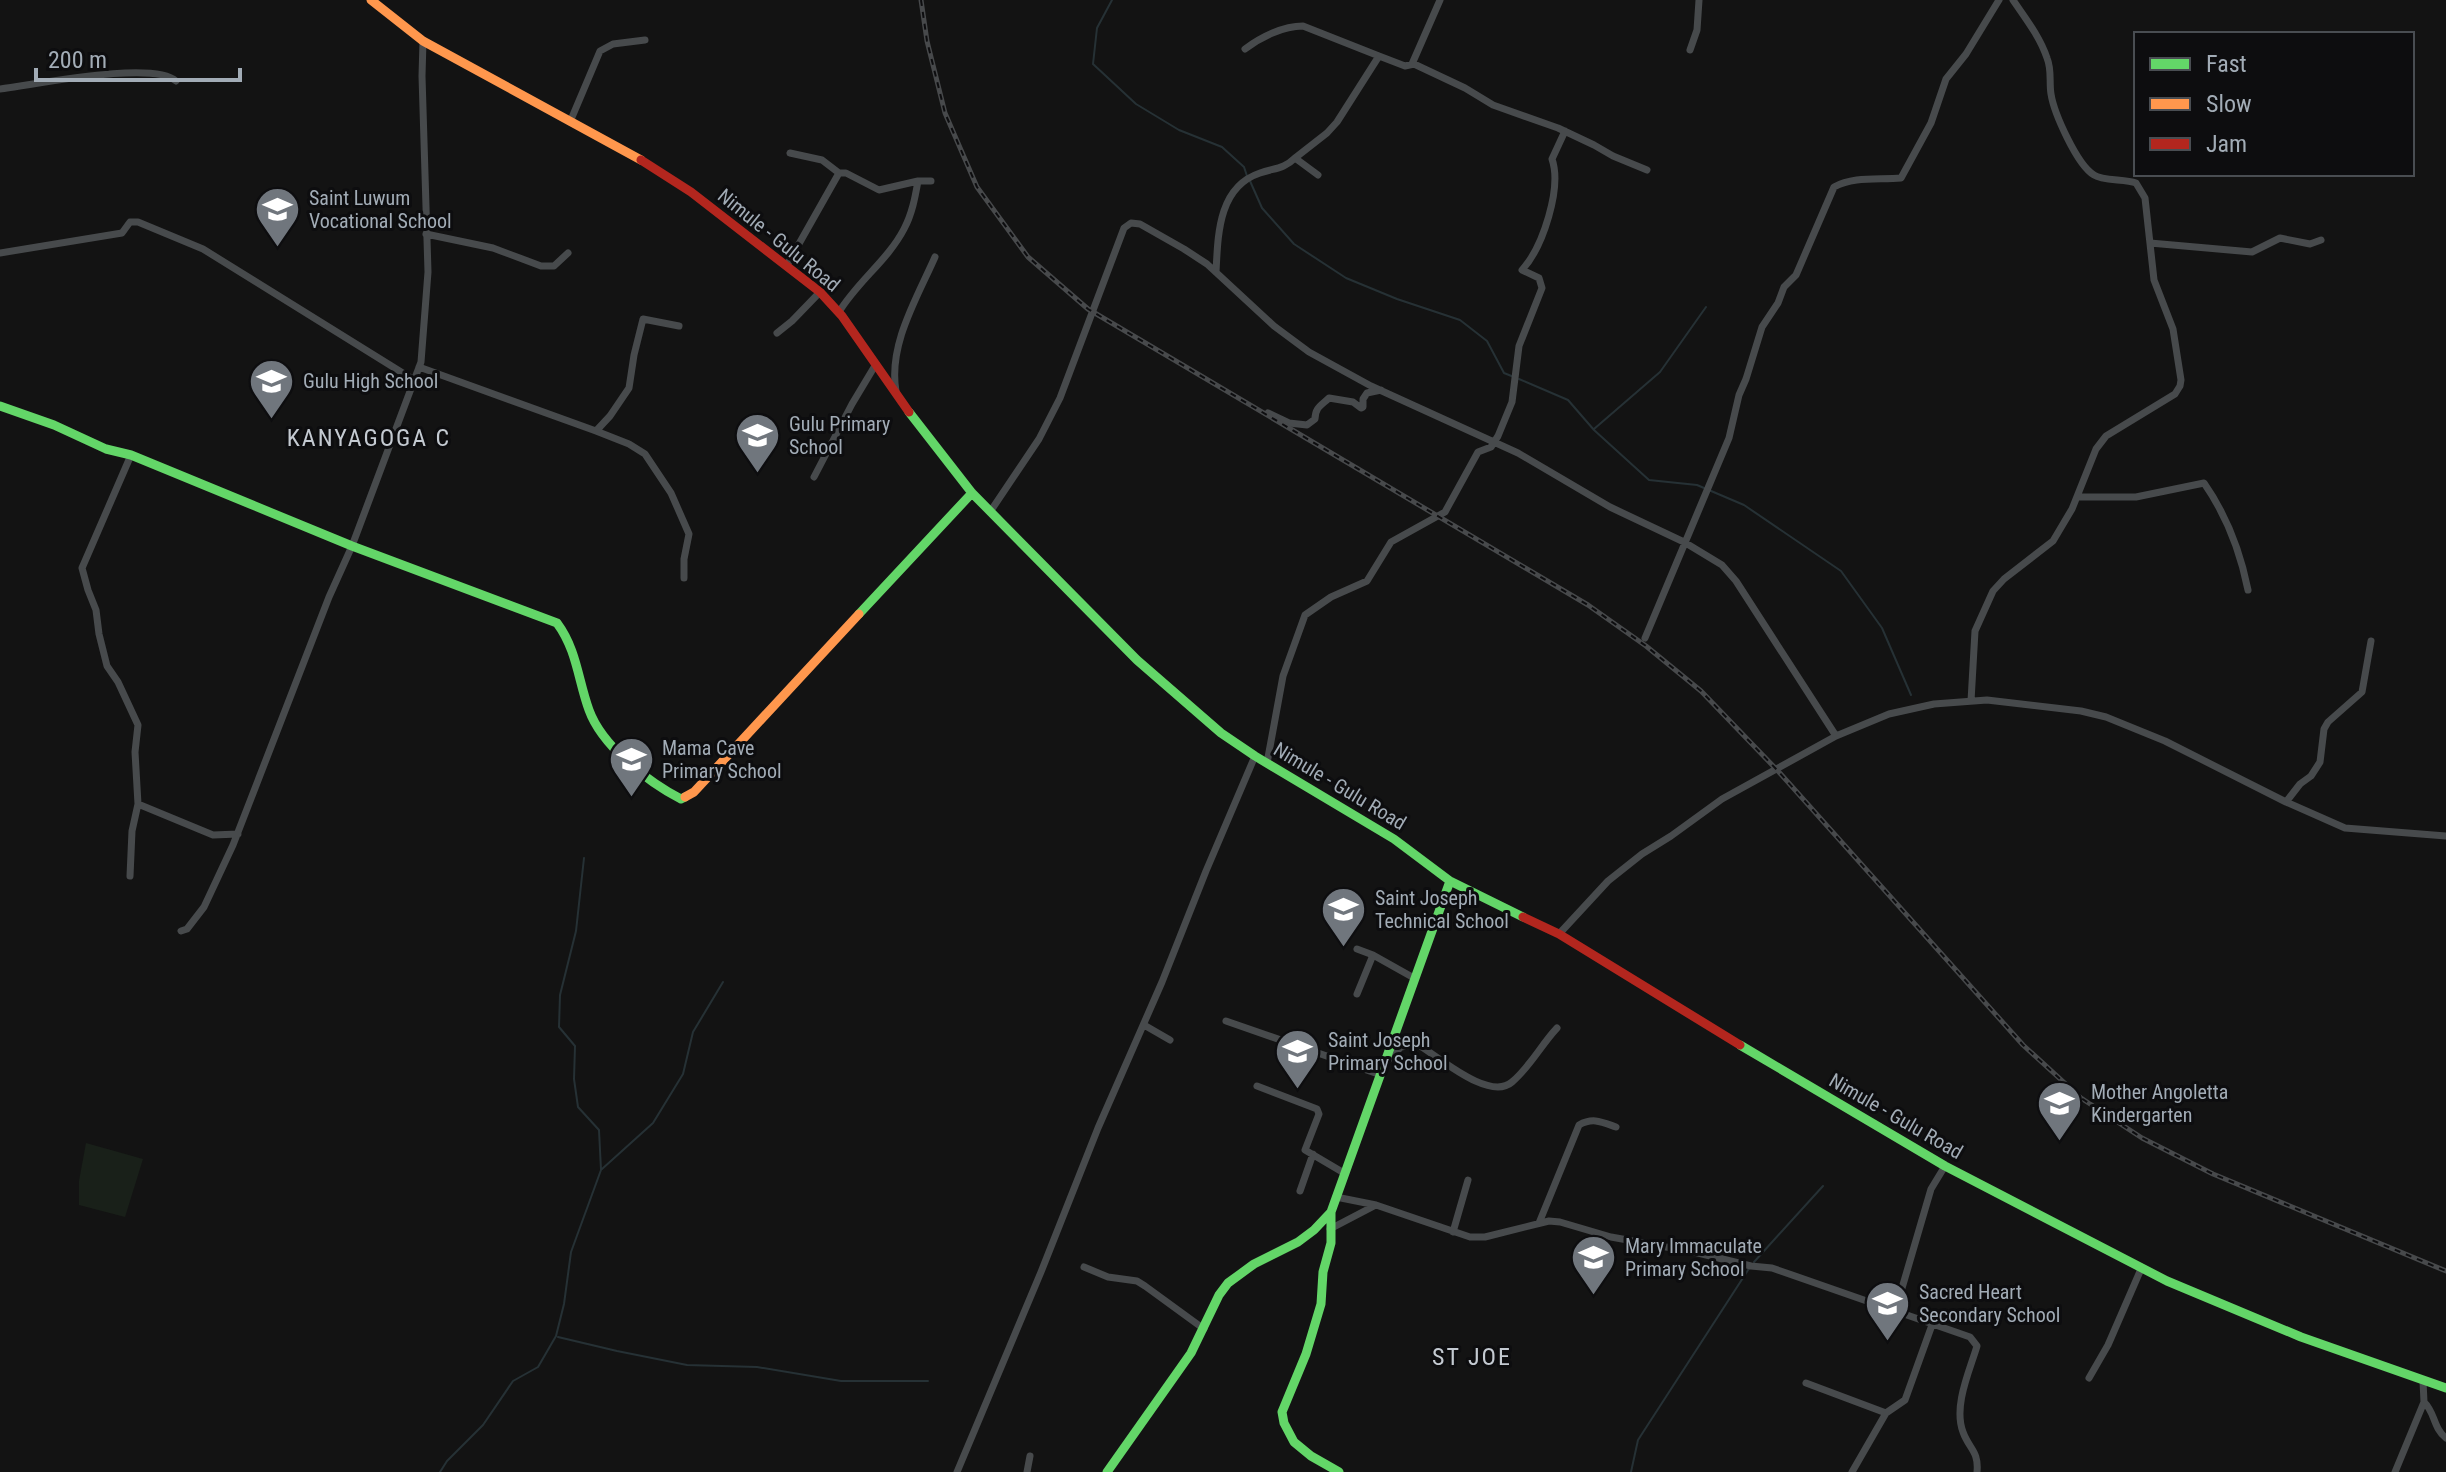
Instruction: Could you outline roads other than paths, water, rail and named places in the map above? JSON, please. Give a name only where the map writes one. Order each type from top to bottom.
[{"type":"main road","name":"Nimule - Gulu Road","points":[[371,0],[423,41],[639,159],[691,192],[820,292],[839,312],[897,396],[972,493],[1137,660],[1221,733],[1255,756],[1394,839],[1450,881],[1559,934],[1945,1166],[2141,1269],[2301,1337],[2446,1388]]},
{"type":"main road","points":[[0,406],[54,425],[106,449],[131,455],[352,546],[557,623],[573,651],[590,714],[601,733],[639,769],[681,799],[694,792],[790,692],[833,641],[972,493]]},
{"type":"main road","points":[[1339,1472],[1300,1448],[1289,1435],[1282,1412],[1319,1313],[1323,1272],[1331,1243],[1331,1212],[1450,881]]},
{"type":"main road","points":[[1107,1472],[1191,1353],[1228,1283],[1254,1264],[1298,1242],[1331,1212]]},
{"type":"street","points":[[1412,64],[1440,0]]},
{"type":"street","points":[[1690,50],[1697,30],[1699,0]]},
{"type":"street","points":[[1645,638],[1729,438],[1739,395],[1762,327],[1778,303],[1784,287],[1796,275],[1834,187],[1865,179],[1901,178],[1931,123],[1946,79],[1966,54],[1999,0]]},
{"type":"street","points":[[1971,701],[1975,631],[1993,591],[2053,541],[2065,524],[2096,449],[2106,436],[2175,394],[2180,386],[2181,371],[2173,329],[2154,280],[2145,198],[2136,183],[2094,176],[2068,140],[2052,98],[2049,62],[2041,42],[2013,0]]},
{"type":"street","points":[[1245,49],[1262,37],[1303,26],[1405,66],[1412,64],[1465,88],[1493,105],[1565,131],[1647,170]]},
{"type":"street","points":[[570,122],[600,51],[613,44],[645,40]]},
{"type":"street","points":[[181,931],[187,929],[204,907],[238,834],[419,367],[427,309],[428,272],[423,41]]},
{"type":"street","points":[[1216,272],[1220,221],[1236,189],[1253,176],[1283,168],[1327,133],[1379,56]]},
{"type":"street","points":[[0,89],[130,72],[163,73],[176,81]]},
{"type":"street","points":[[1267,763],[1283,676],[1305,615],[1331,597],[1367,581],[1391,542],[1443,514],[1478,452],[1491,447],[1498,436],[1512,402],[1519,346],[1542,288],[1539,278],[1522,270],[1540,244],[1557,173],[1552,159],[1565,131]]},
{"type":"street","points":[[790,153],[822,160],[839,173],[846,173],[879,190],[931,181]]},
{"type":"street","points":[[1295,158],[1318,175]]},
{"type":"street","points":[[787,265],[839,173]]},
{"type":"street","points":[[839,312],[905,228],[918,181]]},
{"type":"street","points":[[0,253],[122,233],[130,222],[138,222],[211,253],[414,380]]},
{"type":"street","points":[[990,512],[1039,439],[1060,398],[1127,224],[1140,224],[1216,272],[1296,344],[1371,386],[1518,453],[1610,507],[1711,557],[1730,573],[1836,736]]},
{"type":"street","points":[[426,234],[493,248],[541,266],[554,266],[568,253]]},
{"type":"street","points":[[2150,243],[2252,252],[2280,238],[2310,244],[2321,240]]},
{"type":"street","points":[[897,396],[893,368],[901,339],[935,257]]},
{"type":"street","points":[[777,333],[820,292]]},
{"type":"street","points":[[596,431],[629,388],[643,319],[679,326]]},
{"type":"street","points":[[814,477],[877,363]]},
{"type":"street","points":[[419,367],[596,431],[645,454],[671,493],[689,534],[684,578]]},
{"type":"street","points":[[1268,413],[1289,423],[1307,425],[1315,419],[1320,404],[1329,398],[1353,402],[1361,408],[1367,393],[1384,390]]},
{"type":"street","points":[[130,876],[132,831],[138,804],[135,752],[138,725],[107,666],[96,610],[82,568],[131,455]]},
{"type":"street","points":[[2077,497],[2136,497],[2204,483],[2235,540],[2248,590]]},
{"type":"street","points":[[2286,802],[2320,762],[2324,729],[2328,722],[2362,692],[2371,641]]},
{"type":"street","points":[[1559,934],[1608,881],[1722,799],[1836,736],[1901,711],[1934,704],[1987,700],[2081,711],[2106,717],[2165,741],[2345,828],[2446,836]]},
{"type":"street","points":[[957,1472],[1255,756]]},
{"type":"street","points":[[138,804],[213,835],[238,834]]},
{"type":"street","points":[[1357,949],[1414,978]]},
{"type":"street","points":[[1357,994],[1373,955]]},
{"type":"street","points":[[1226,1021],[1381,1075]]},
{"type":"street","points":[[1144,1025],[1170,1040]]},
{"type":"street","points":[[1387,1061],[1401,1047],[1417,1044],[1473,1081],[1488,1087],[1503,1088],[1514,1081],[1557,1028]]},
{"type":"street","points":[[1257,1086],[1317,1109],[1319,1114],[1305,1150],[1344,1173]]},
{"type":"street","points":[[1539,1223],[1579,1125],[1595,1119],[1616,1127]]},
{"type":"street","points":[[1300,1191],[1313,1154]]},
{"type":"street","points":[[1895,1312],[1931,1189],[1945,1166]]},
{"type":"street","points":[[1453,1232],[1468,1180]]},
{"type":"street","points":[[1336,1197],[1376,1205],[1479,1238],[1539,1223],[1560,1222],[1611,1237],[1772,1268],[1970,1337],[1977,1346],[1961,1402],[1960,1418],[1962,1430],[1976,1453],[1977,1472]]},
{"type":"street","points":[[1330,1229],[1376,1205]]},
{"type":"street","points":[[1084,1267],[1108,1277],[1137,1281],[1204,1329]]},
{"type":"street","points":[[2089,1378],[2108,1345],[2141,1269]]},
{"type":"street","points":[[1852,1472],[1886,1413],[1905,1400],[1932,1325]]},
{"type":"street","points":[[2395,1472],[2424,1402],[2423,1381]]},
{"type":"street","points":[[1806,1383],[1886,1413]]},
{"type":"street","points":[[2424,1402],[2446,1438]]},
{"type":"street","points":[[1027,1472],[1030,1456]]},
{"type":"waterway","points":[[1112,0],[1097,28],[1093,64],[1136,104],[1179,130],[1222,147],[1244,167],[1247,176]]},
{"type":"waterway","points":[[1250,181],[1262,208],[1294,244],[1346,278],[1460,320],[1487,341],[1504,373],[1514,377]]},
{"type":"waterway","points":[[1594,429],[1660,372],[1706,307]]},
{"type":"waterway","points":[[1519,379],[1568,400],[1594,430],[1649,480],[1697,485],[1744,505],[1841,571],[1882,628],[1911,695]]},
{"type":"waterway","points":[[440,1472],[483,1425],[513,1381],[538,1367],[556,1336],[571,1252],[601,1170],[599,1130],[578,1107],[574,1079],[575,1046],[559,1027],[560,995],[576,931],[584,858]]},
{"type":"waterway","points":[[602,1169],[653,1123],[683,1074],[693,1032],[723,982]]},
{"type":"waterway","points":[[1754,1262],[1823,1186]]},
{"type":"waterway","points":[[1631,1472],[1638,1440],[1750,1267]]},
{"type":"waterway","points":[[558,1337],[687,1365],[757,1367],[841,1381],[928,1381]]},
{"type":"railway","points":[[921,0],[927,41],[945,113],[977,187],[1028,257],[1088,309],[1588,605],[1646,646],[1701,691],[1778,771],[2023,1045],[2081,1098],[2142,1138],[2213,1174],[2446,1271]]},
{"type":"place","name":"Saint Luwum Vocational School","points":[[278,249]]},
{"type":"place","name":"Gulu High School","points":[[272,420]]},
{"type":"place","name":"Gulu Primary School","points":[[758,475]]},
{"type":"place","name":"Mama Cave Primary School","points":[[631,798]]},
{"type":"place","name":"Saint Joseph Technical School","points":[[1344,948]]},
{"type":"place","name":"Saint Joseph Primary School","points":[[1297,1091]]},
{"type":"place","name":"Mother Angoletta Kindergarten","points":[[2060,1143]]},
{"type":"place","name":"Mary Immaculate Primary School","points":[[1594,1297]]},
{"type":"place","name":"Sacred Heart Secondary School","points":[[1888,1342]]},
{"type":"district","name":"KANYAGOGA C","points":[[369,438]]},
{"type":"district","name":"ST JOE","points":[[1472,1357]]}]
